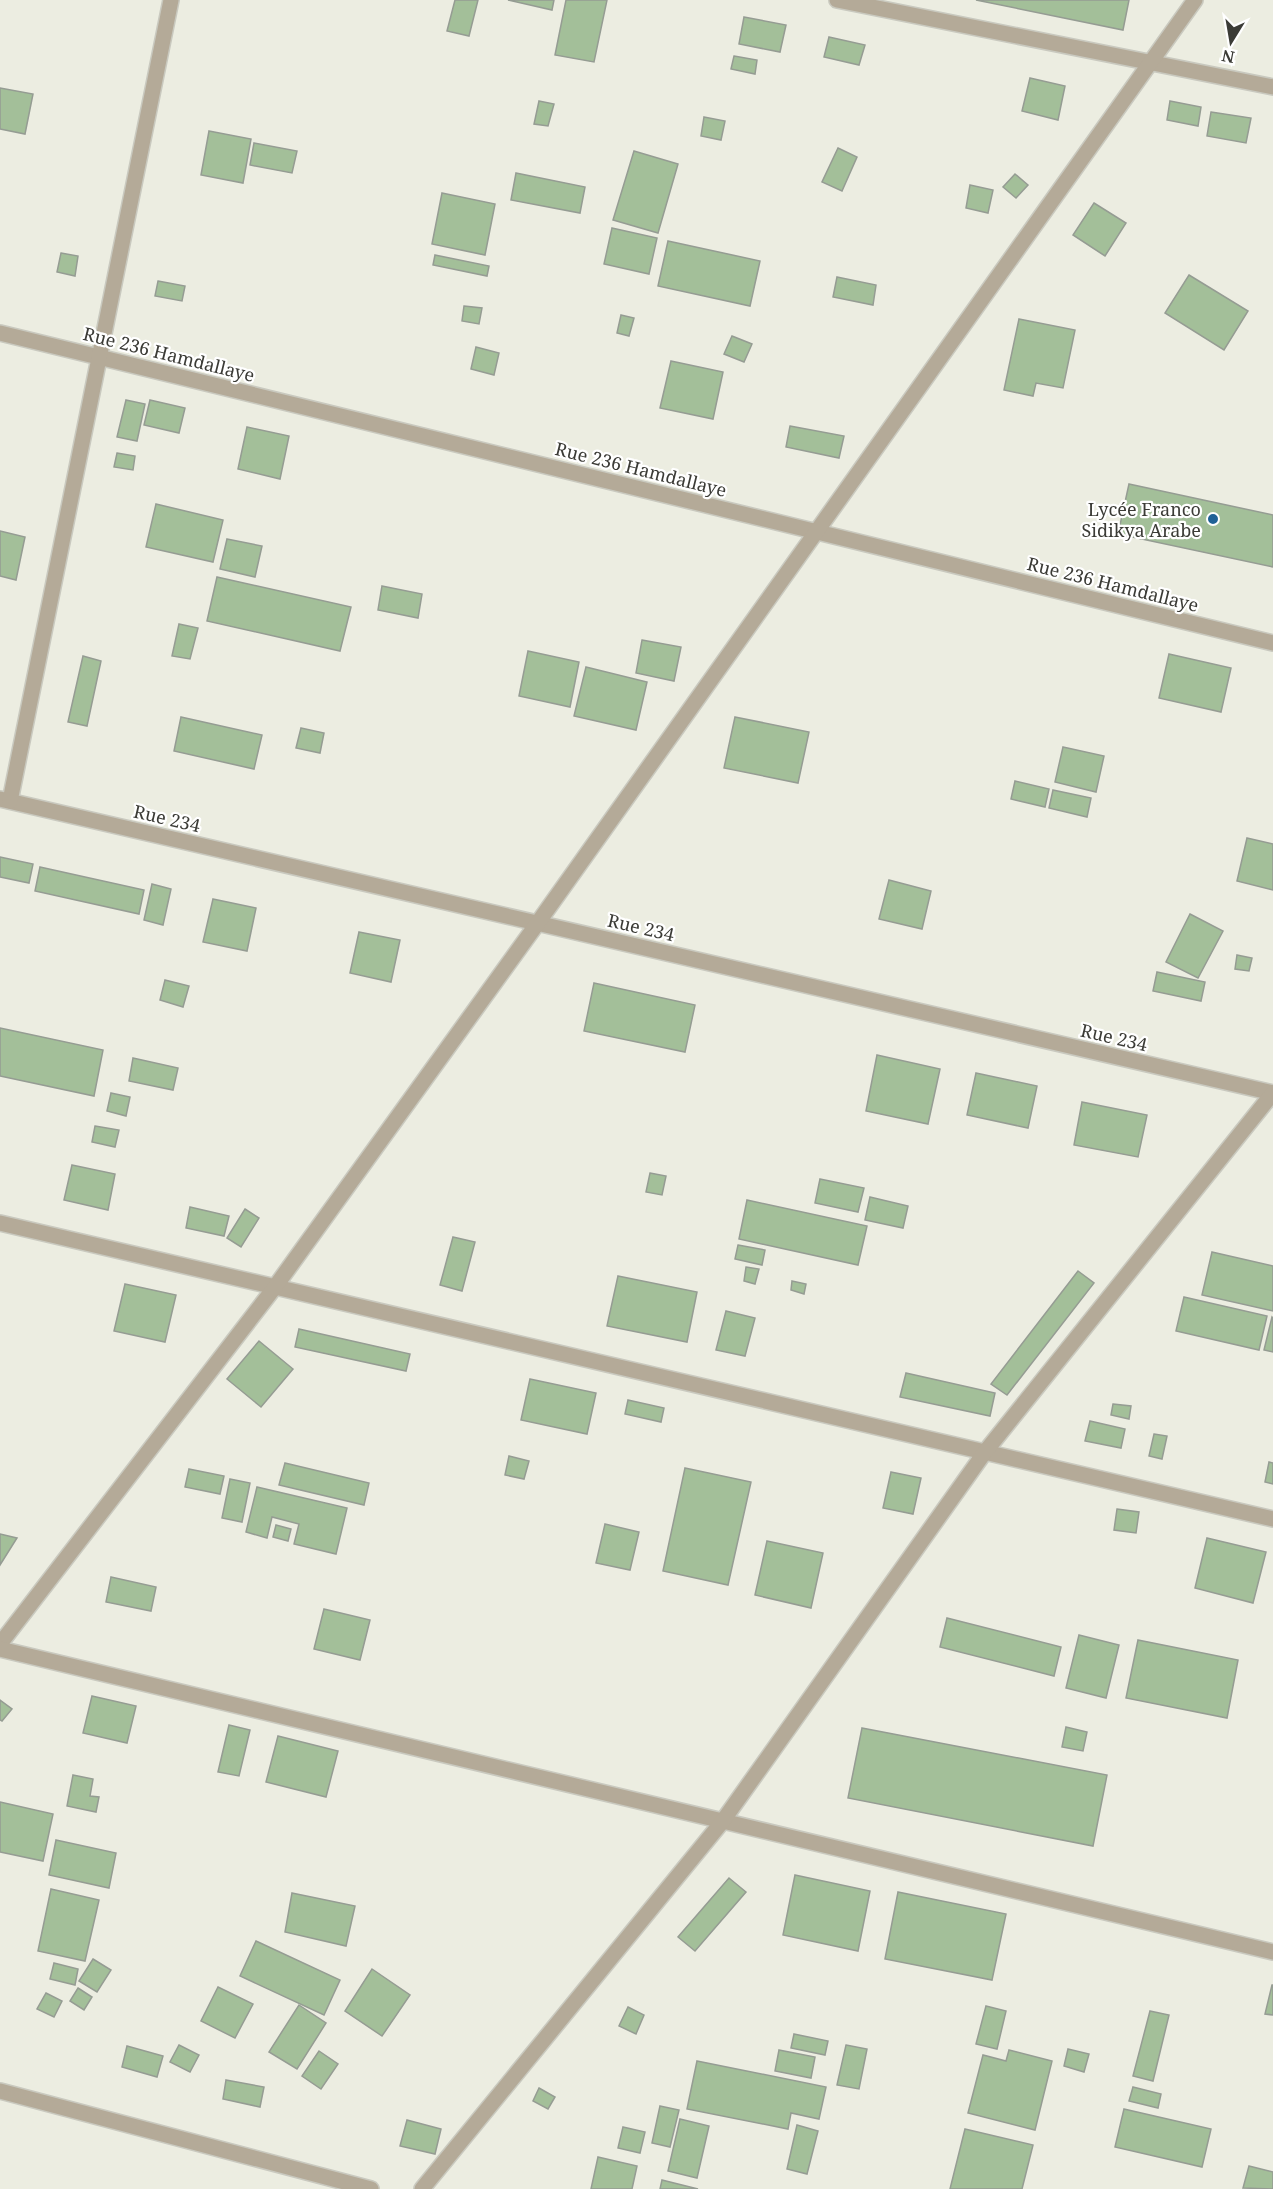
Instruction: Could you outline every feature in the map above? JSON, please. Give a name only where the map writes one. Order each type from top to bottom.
[{"type":"street","points":[[5,800],[171,0]]},
{"type":"street","points":[[837,0],[1273,87]]},
{"type":"street","points":[[0,1644],[275,1287],[537,924],[1195,0]]},
{"type":"street","name":"Rue 236 Hamdallaye","points":[[0,333],[1273,643]]},
{"type":"street","name":"Rue 234","points":[[5,800],[1273,1093]]},
{"type":"street","points":[[422,2189],[722,1822],[985,1452],[1273,1093]]},
{"type":"street","points":[[0,1223],[1273,1519]]},
{"type":"street","points":[[0,1649],[1273,1952]]},
{"type":"street","points":[[0,2091],[371,2189]]},
{"type":"building","points":[[455,0],[478,0],[469,36],[447,31]]},
{"type":"building","points":[[508,0],[554,0],[552,10]]},
{"type":"building","points":[[566,0],[607,0],[594,62],[555,55]]},
{"type":"building","points":[[976,0],[1129,0],[1123,30]]},
{"type":"building","points":[[744,17],[786,25],[780,52],[739,44]]},
{"type":"building","points":[[829,37],[865,45],[859,65],[824,57]]},
{"type":"building","points":[[734,56],[757,60],[755,74],[731,69]]},
{"type":"building","points":[[1030,78],[1065,86],[1058,120],[1022,111]]},
{"type":"building","points":[[0,88],[33,94],[25,134],[0,129]]},
{"type":"building","points":[[539,101],[554,104],[548,126],[534,124]]},
{"type":"building","points":[[1170,101],[1201,107],[1198,126],[1167,120]]},
{"type":"building","points":[[1211,112],[1251,118],[1246,143],[1207,136]]},
{"type":"building","points":[[704,117],[725,121],[721,140],[701,136]]},
{"type":"building","points":[[209,131],[251,139],[243,183],[201,175]]},
{"type":"building","points":[[254,143],[297,151],[292,173],[250,165]]},
{"type":"building","points":[[838,148],[857,157],[842,191],[822,182]]},
{"type":"building","points":[[634,151],[678,164],[658,233],[613,220]]},
{"type":"building","points":[[516,173],[585,187],[580,213],[511,200]]},
{"type":"building","points":[[1015,174],[1028,185],[1016,198],[1003,187]]},
{"type":"building","points":[[970,185],[993,190],[988,213],[966,208]]},
{"type":"building","points":[[442,193],[495,204],[485,255],[432,244]]},
{"type":"building","points":[[1094,203],[1126,223],[1105,256],[1073,235]]},
{"type":"building","points":[[612,228],[657,238],[649,274],[604,264]]},
{"type":"building","points":[[668,241],[760,261],[750,306],[658,286]]},
{"type":"building","points":[[61,253],[78,256],[75,276],[57,272]]},
{"type":"building","points":[[435,255],[489,266],[487,276],[433,265]]},
{"type":"building","points":[[1189,275],[1248,311],[1224,350],[1165,313]]},
{"type":"building","points":[[837,277],[876,285],[873,305],[833,297]]},
{"type":"building","points":[[158,281],[185,286],[182,301],[155,296]]},
{"type":"building","points":[[464,306],[482,308],[479,324],[462,321]]},
{"type":"building","points":[[621,315],[634,318],[629,336],[617,333]]},
{"type":"building","points":[[1019,319],[1075,330],[1063,388],[1036,383],[1033,396],[1004,390]]},
{"type":"building","points":[[732,336],[752,344],[744,362],[724,354]]},
{"type":"building","points":[[476,347],[499,353],[494,375],[471,369]]},
{"type":"building","points":[[671,361],[723,372],[713,419],[660,408]]},
{"type":"building","points":[[126,400],[145,404],[137,441],[117,437]]},
{"type":"building","points":[[150,400],[185,408],[179,433],[144,425]]},
{"type":"building","points":[[790,426],[844,436],[839,458],[786,447]]},
{"type":"building","points":[[247,427],[289,436],[280,479],[238,469]]},
{"type":"building","points":[[117,453],[135,456],[133,470],[114,467]]},
{"type":"building","points":[[1129,484],[1273,515],[1273,567],[1118,534]]},
{"type":"building","points":[[156,504],[223,520],[213,562],[146,547]]},
{"type":"building","points":[[0,531],[25,537],[16,580],[0,576]]},
{"type":"building","points":[[227,539],[262,546],[255,577],[220,569]]},
{"type":"building","points":[[217,577],[351,607],[340,651],[207,621]]},
{"type":"building","points":[[382,586],[422,594],[418,618],[378,610]]},
{"type":"building","points":[[179,624],[198,628],[190,659],[172,656]]},
{"type":"building","points":[[642,640],[681,647],[674,681],[636,673]]},
{"type":"building","points":[[528,651],[579,662],[570,707],[519,696]]},
{"type":"building","points":[[1169,654],[1231,668],[1221,712],[1159,698]]},
{"type":"building","points":[[83,656],[101,661],[87,726],[68,722]]},
{"type":"building","points":[[586,667],[647,682],[636,730],[574,716]]},
{"type":"building","points":[[181,717],[262,735],[254,769],[174,751]]},
{"type":"building","points":[[735,717],[809,732],[798,783],[724,768]]},
{"type":"building","points":[[301,728],[324,733],[320,753],[296,748]]},
{"type":"building","points":[[1063,747],[1104,756],[1096,792],[1055,782]]},
{"type":"building","points":[[1015,781],[1049,789],[1045,807],[1011,799]]},
{"type":"building","points":[[1053,790],[1091,798],[1087,817],[1049,808]]},
{"type":"building","points":[[1247,838],[1273,844],[1273,890],[1237,881]]},
{"type":"building","points":[[0,857],[33,864],[29,883],[0,877]]},
{"type":"building","points":[[40,867],[144,890],[139,914],[35,891]]},
{"type":"building","points":[[889,880],[931,891],[922,929],[879,919]]},
{"type":"building","points":[[152,884],[171,889],[163,925],[144,920]]},
{"type":"building","points":[[213,899],[256,908],[247,951],[203,942]]},
{"type":"building","points":[[1190,914],[1223,931],[1198,978],[1166,962]]},
{"type":"building","points":[[359,932],[400,940],[391,982],[350,973]]},
{"type":"building","points":[[1237,955],[1252,958],[1249,971],[1235,969]]},
{"type":"building","points":[[1157,972],[1205,982],[1201,1001],[1153,991]]},
{"type":"building","points":[[165,980],[189,986],[183,1007],[160,1000]]},
{"type":"building","points":[[594,983],[695,1005],[685,1052],[584,1031]]},
{"type":"building","points":[[0,1028],[103,1050],[94,1096],[0,1076]]},
{"type":"building","points":[[877,1055],[940,1069],[928,1124],[866,1111]]},
{"type":"building","points":[[133,1058],[178,1068],[173,1090],[129,1081]]},
{"type":"building","points":[[976,1073],[1037,1086],[1028,1128],[967,1115]]},
{"type":"building","points":[[111,1093],[130,1097],[126,1116],[107,1111]]},
{"type":"building","points":[[1082,1102],[1147,1115],[1138,1157],[1074,1145]]},
{"type":"building","points":[[95,1126],[119,1130],[115,1147],[92,1142]]},
{"type":"building","points":[[72,1165],[115,1174],[108,1210],[64,1200]]},
{"type":"building","points":[[650,1173],[666,1176],[662,1195],[646,1192]]},
{"type":"building","points":[[820,1179],[864,1188],[858,1212],[815,1203]]},
{"type":"building","points":[[870,1197],[908,1206],[903,1228],[865,1220]]},
{"type":"building","points":[[747,1200],[867,1226],[858,1265],[739,1239]]},
{"type":"building","points":[[190,1207],[229,1216],[224,1236],[186,1228]]},
{"type":"building","points":[[245,1209],[259,1218],[241,1247],[227,1238]]},
{"type":"building","points":[[453,1237],[475,1242],[462,1291],[440,1285]]},
{"type":"building","points":[[738,1245],[765,1250],[762,1265],[735,1259]]},
{"type":"building","points":[[1212,1252],[1273,1266],[1273,1311],[1202,1295]]},
{"type":"building","points":[[746,1267],[759,1269],[755,1284],[744,1281]]},
{"type":"building","points":[[1078,1271],[1094,1283],[1007,1395],[991,1384]]},
{"type":"building","points":[[618,1276],[697,1292],[687,1342],[607,1326]]},
{"type":"building","points":[[792,1281],[806,1284],[804,1294],[791,1290]]},
{"type":"building","points":[[125,1284],[176,1295],[165,1342],[114,1331]]},
{"type":"building","points":[[1184,1297],[1267,1316],[1259,1350],[1176,1331]]},
{"type":"building","points":[[726,1311],[755,1318],[745,1356],[716,1350]]},
{"type":"building","points":[[1273,1318],[1273,1352],[1264,1350]]},
{"type":"building","points":[[299,1329],[410,1354],[406,1371],[295,1347]]},
{"type":"building","points":[[259,1341],[293,1369],[261,1407],[227,1379]]},
{"type":"building","points":[[906,1373],[995,1393],[990,1416],[900,1397]]},
{"type":"building","points":[[530,1379],[596,1393],[587,1434],[521,1420]]},
{"type":"building","points":[[628,1400],[664,1408],[661,1422],[625,1414]]},
{"type":"building","points":[[1113,1404],[1131,1406],[1129,1419],[1111,1415]]},
{"type":"building","points":[[1090,1421],[1125,1429],[1121,1448],[1085,1441]]},
{"type":"building","points":[[1154,1434],[1167,1436],[1162,1459],[1149,1456]]},
{"type":"building","points":[[509,1456],[529,1461],[524,1479],[505,1475]]},
{"type":"building","points":[[1269,1462],[1273,1463],[1273,1484],[1265,1482]]},
{"type":"building","points":[[285,1463],[369,1483],[364,1505],[279,1485]]},
{"type":"building","points":[[685,1468],[751,1482],[728,1585],[663,1571]]},
{"type":"building","points":[[189,1469],[224,1476],[220,1494],[185,1487]]},
{"type":"building","points":[[891,1472],[921,1478],[913,1514],[883,1508]]},
{"type":"building","points":[[230,1479],[250,1483],[242,1522],[222,1518]]},
{"type":"building","points":[[257,1487],[347,1508],[336,1554],[294,1544],[299,1524],[272,1517],[267,1538],[246,1532]]},
{"type":"building","points":[[1117,1509],[1139,1512],[1136,1533],[1114,1530]]},
{"type":"building","points":[[605,1524],[639,1532],[630,1570],[596,1563]]},
{"type":"building","points":[[276,1525],[291,1529],[288,1541],[273,1537]]},
{"type":"building","points":[[0,1534],[17,1538],[0,1565]]},
{"type":"building","points":[[1207,1538],[1266,1552],[1253,1603],[1195,1588]]},
{"type":"building","points":[[767,1541],[823,1553],[811,1608],[755,1595]]},
{"type":"building","points":[[111,1577],[156,1587],[151,1611],[106,1602]]},
{"type":"building","points":[[324,1609],[370,1620],[360,1660],[314,1649]]},
{"type":"building","points":[[947,1618],[1061,1647],[1054,1676],[940,1647]]},
{"type":"building","points":[[1079,1635],[1119,1645],[1106,1698],[1066,1688]]},
{"type":"building","points":[[1138,1640],[1238,1660],[1227,1718],[1126,1698]]},
{"type":"building","points":[[92,1696],[136,1706],[127,1743],[83,1733]]},
{"type":"building","points":[[0,1700],[12,1709],[2,1721],[0,1720]]},
{"type":"building","points":[[229,1725],[250,1730],[239,1776],[218,1772]]},
{"type":"building","points":[[1066,1727],[1087,1732],[1083,1751],[1062,1747]]},
{"type":"building","points":[[862,1728],[1107,1775],[1093,1846],[848,1798]]},
{"type":"building","points":[[278,1736],[338,1751],[326,1797],[266,1782]]},
{"type":"building","points":[[73,1775],[93,1779],[90,1796],[99,1797],[96,1812],[67,1806]]},
{"type":"building","points":[[0,1802],[53,1814],[43,1861],[0,1852]]},
{"type":"building","points":[[56,1840],[116,1853],[109,1888],[49,1875]]},
{"type":"building","points":[[795,1875],[870,1891],[858,1951],[783,1935]]},
{"type":"building","points":[[729,1878],[746,1892],[695,1951],[678,1937]]},
{"type":"building","points":[[51,1889],[99,1900],[85,1961],[38,1951]]},
{"type":"building","points":[[898,1892],[1006,1914],[992,1980],[885,1959]]},
{"type":"building","points":[[292,1893],[355,1906],[346,1946],[285,1932]]},
{"type":"building","points":[[256,1941],[340,1980],[324,2015],[240,1976]]},
{"type":"building","points":[[93,1959],[111,1970],[97,1992],[79,1981]]},
{"type":"building","points":[[54,1963],[78,1969],[75,1985],[50,1979]]},
{"type":"building","points":[[372,1969],[410,1995],[382,2036],[345,2011]]},
{"type":"building","points":[[1273,1985],[1273,2015],[1265,2014]]},
{"type":"building","points":[[218,1987],[253,2004],[235,2038],[201,2021]]},
{"type":"building","points":[[78,1988],[92,1997],[84,2010],[70,2001]]},
{"type":"building","points":[[46,1993],[62,2001],[54,2017],[37,2009]]},
{"type":"building","points":[[299,2005],[326,2023],[297,2069],[269,2052]]},
{"type":"building","points":[[986,2006],[1006,2011],[997,2049],[976,2044]]},
{"type":"building","points":[[628,2007],[644,2015],[636,2034],[619,2026]]},
{"type":"building","points":[[1150,2011],[1169,2015],[1153,2081],[1133,2076]]},
{"type":"building","points":[[794,2034],[828,2041],[825,2055],[791,2048]]},
{"type":"building","points":[[179,2045],[199,2055],[190,2072],[170,2062]]},
{"type":"building","points":[[846,2045],[867,2049],[859,2089],[837,2085]]},
{"type":"building","points":[[127,2046],[163,2056],[157,2077],[122,2067]]},
{"type":"building","points":[[1068,2049],[1089,2054],[1084,2072],[1064,2066]]},
{"type":"building","points":[[779,2050],[815,2057],[811,2078],[775,2071]]},
{"type":"building","points":[[1009,2050],[1052,2061],[1035,2130],[968,2113],[983,2055],[1006,2061]]},
{"type":"building","points":[[319,2051],[338,2064],[321,2089],[302,2076]]},
{"type":"building","points":[[697,2061],[826,2087],[819,2119],[791,2113],[788,2129],[687,2109]]},
{"type":"building","points":[[226,2080],[264,2087],[260,2107],[223,2099]]},
{"type":"building","points":[[1133,2087],[1161,2094],[1158,2108],[1129,2101]]},
{"type":"building","points":[[539,2088],[555,2097],[548,2109],[533,2101]]},
{"type":"building","points":[[660,2106],[679,2110],[670,2147],[652,2143]]},
{"type":"building","points":[[1124,2109],[1211,2129],[1202,2167],[1115,2147]]},
{"type":"building","points":[[680,2119],[709,2126],[697,2178],[668,2171]]},
{"type":"building","points":[[407,2120],[441,2129],[435,2154],[400,2146]]},
{"type":"building","points":[[797,2125],[818,2131],[807,2174],[787,2169]]},
{"type":"building","points":[[623,2127],[645,2132],[640,2153],[618,2148]]},
{"type":"building","points":[[965,2129],[1033,2145],[1022,2189],[950,2189]]},
{"type":"building","points":[[598,2157],[637,2166],[632,2189],[591,2189]]},
{"type":"building","points":[[1249,2166],[1273,2172],[1273,2189],[1243,2188]]},
{"type":"building","points":[[662,2180],[698,2189],[660,2189]]},
{"type":"place","name":"Lycée Franco Sidikya Arabe","points":[[1213,519]]}]
